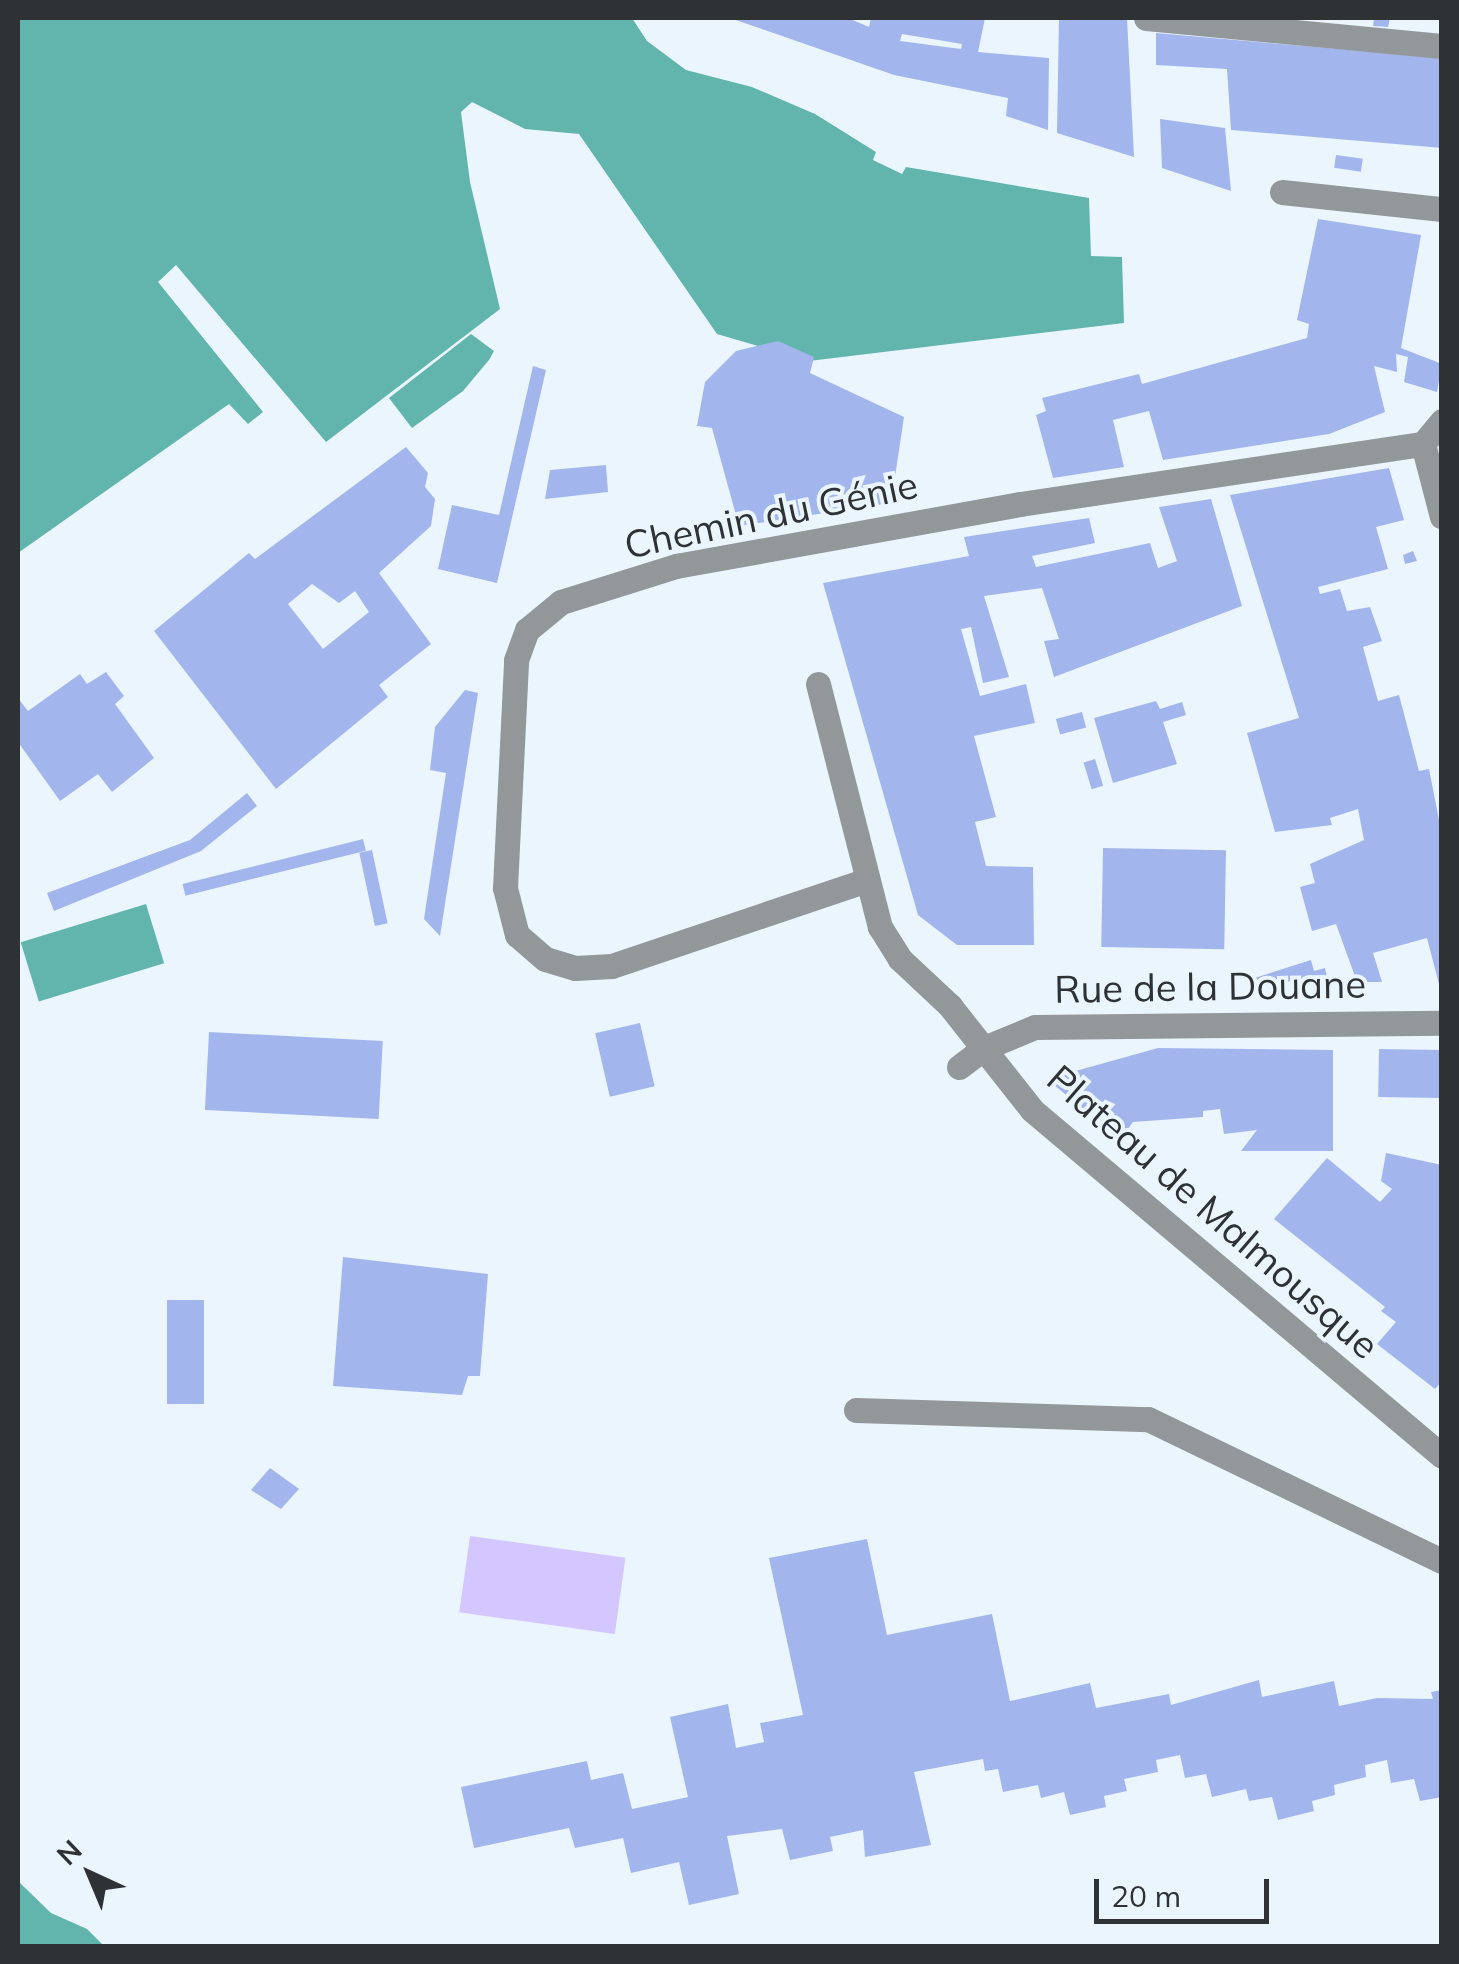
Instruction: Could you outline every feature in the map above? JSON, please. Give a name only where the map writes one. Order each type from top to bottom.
[{"type":"street","points":[[1146,18],[1442,46]]},
{"type":"street","points":[[1282,192],[1442,209]]},
{"type":"street","points":[[1442,421],[1423,444],[1442,518]]},
{"type":"street","name":"Chemin du Génie","points":[[867,880],[612,966],[575,968],[545,959],[517,935],[505,888],[516,660],[527,630],[562,602],[676,566],[1020,504],[1423,444]]},
{"type":"street","name":"Plateau de Malmousque","points":[[818,684],[880,928],[900,959],[984,1048],[1032,1110],[1442,1456]]},
{"type":"street","name":"Rue de la Douane","points":[[959,1068],[984,1048],[1023,1029],[1080,1023],[1442,1022]]},
{"type":"street","points":[[856,1410],[1148,1419],[1442,1561]]},
{"type":"shaded area","points":[[18,18],[632,18],[647,41],[686,70],[752,87],[815,114],[876,152],[873,160],[902,174],[906,167],[1089,198],[1091,256],[1122,257],[1124,323],[809,361],[717,334],[579,134],[525,129],[472,102],[461,112],[470,182],[500,309],[326,442],[176,265],[158,282],[263,412],[248,424],[229,404],[18,553]]},
{"type":"shaded area","points":[[471,334],[494,351],[489,360],[463,391],[412,428],[389,398]]},
{"type":"shaded area","points":[[146,904],[164,963],[39,1002],[21,942]]},
{"type":"shaded area","points":[[470,1536],[625,1558],[615,1634],[459,1612]]},
{"type":"shaded area","points":[[18,1881],[51,1913],[87,1929],[104,1946],[18,1946]]},
{"type":"building","points":[[730,18],[848,18],[869,27],[871,18],[985,18],[978,52],[1049,58],[1048,130],[1006,116],[1008,98],[894,75]],"holes":[[[902,34],[962,44],[961,49],[900,41]]]},
{"type":"building","points":[[1059,18],[1127,18],[1134,157],[1057,133]]},
{"type":"building","points":[[1374,18],[1390,18],[1388,27],[1373,26]]},
{"type":"building","points":[[1156,33],[1442,58],[1442,148],[1231,130],[1227,69],[1156,65]]},
{"type":"building","points":[[1160,119],[1225,128],[1231,191],[1162,168]]},
{"type":"building","points":[[1336,155],[1363,159],[1361,172],[1334,168]]},
{"type":"building","points":[[1318,219],[1421,235],[1401,348],[1442,364],[1437,392],[1404,382],[1408,357],[1396,354],[1397,372],[1374,366],[1385,412],[1329,434],[1163,460],[1149,411],[1113,420],[1124,467],[1053,478],[1036,415],[1046,411],[1042,398],[1139,374],[1142,384],[1307,338],[1309,324],[1297,320]]},
{"type":"building","points":[[778,341],[814,357],[810,373],[904,417],[891,503],[739,526],[712,428],[697,426],[705,382],[736,351]]},
{"type":"building","points":[[533,366],[546,370],[497,583],[438,569],[452,505],[499,515]]},
{"type":"building","points":[[406,447],[428,473],[425,487],[435,499],[431,526],[379,573],[431,644],[379,685],[388,697],[276,789],[154,631],[249,553],[255,559]],"holes":[[[312,584],[339,603],[355,591],[369,612],[323,649],[288,604]]]},
{"type":"building","points":[[606,465],[608,492],[545,499],[550,470]]},
{"type":"building","points":[[1389,468],[1404,520],[1376,527],[1388,569],[1318,587],[1320,594],[1340,589],[1347,611],[1370,607],[1382,641],[1363,647],[1378,701],[1399,695],[1419,771],[1429,769],[1442,835],[1440,988],[1427,938],[1373,953],[1382,982],[1357,982],[1336,924],[1312,931],[1300,887],[1315,883],[1310,864],[1364,840],[1358,809],[1330,818],[1332,825],[1275,832],[1247,733],[1299,718],[1230,495]]},
{"type":"building","points":[[1211,499],[1242,606],[1054,677],[1044,641],[1059,639],[1042,588],[984,596],[1009,677],[983,683],[971,627],[961,629],[980,696],[1026,684],[1035,723],[974,736],[996,817],[975,822],[986,866],[1033,867],[1034,945],[957,945],[918,915],[823,583],[969,556],[964,537],[1089,518],[1095,543],[1032,556],[1036,567],[1150,543],[1158,568],[1177,561],[1159,507]]},
{"type":"building","points":[[1413,551],[1417,561],[1405,564],[1403,555]]},
{"type":"building","points":[[106,672],[124,696],[115,704],[154,758],[112,792],[98,774],[60,801],[18,742],[18,698],[28,711],[80,674],[87,684]]},
{"type":"building","points":[[465,690],[478,693],[440,936],[424,919],[446,773],[430,770],[435,727]]},
{"type":"building","points":[[1156,701],[1160,709],[1182,702],[1186,715],[1163,722],[1177,764],[1113,783],[1094,718]]},
{"type":"building","points":[[1082,712],[1086,727],[1060,734],[1056,719]]},
{"type":"building","points":[[1095,759],[1103,786],[1092,789],[1084,763]]},
{"type":"building","points":[[247,793],[257,806],[201,851],[54,911],[47,893],[190,840]]},
{"type":"building","points":[[363,839],[366,851],[185,896],[183,884]]},
{"type":"building","points":[[1103,848],[1226,850],[1224,949],[1101,947]]},
{"type":"building","points":[[372,850],[388,923],[375,926],[359,853]]},
{"type":"building","points":[[1311,960],[1314,971],[1325,968],[1328,982],[1245,981]]},
{"type":"building","points":[[640,1023],[655,1086],[610,1097],[595,1033]]},
{"type":"building","points":[[209,1032],[383,1041],[379,1119],[205,1110]]},
{"type":"building","points":[[1158,1048],[1333,1050],[1333,1151],[1241,1151],[1257,1130],[1224,1134],[1220,1109],[1203,1111],[1203,1117],[1133,1122],[1120,1140],[1047,1079]]},
{"type":"building","points":[[1379,1049],[1442,1050],[1441,1098],[1378,1097]]},
{"type":"building","points":[[1386,1153],[1442,1165],[1442,1381],[1435,1389],[1377,1344],[1396,1322],[1381,1311],[1385,1307],[1274,1219],[1327,1158],[1380,1202],[1392,1189],[1381,1181]]},
{"type":"building","points":[[343,1257],[488,1274],[480,1376],[468,1376],[462,1395],[333,1386]]},
{"type":"building","points":[[167,1300],[204,1300],[204,1404],[167,1404]]},
{"type":"building","points":[[270,1468],[299,1489],[281,1509],[251,1490]]},
{"type":"building","points":[[867,1539],[887,1635],[992,1614],[1010,1701],[1090,1683],[1096,1708],[1169,1694],[1171,1705],[1259,1680],[1262,1697],[1334,1681],[1339,1706],[1377,1698],[1433,1699],[1431,1692],[1442,1690],[1442,1797],[1420,1801],[1414,1779],[1391,1783],[1387,1760],[1365,1765],[1366,1777],[1334,1785],[1335,1795],[1312,1801],[1314,1811],[1278,1820],[1272,1797],[1249,1801],[1246,1789],[1212,1797],[1206,1774],[1185,1778],[1180,1755],[1156,1760],[1158,1772],[1124,1779],[1127,1791],[1104,1796],[1106,1807],[1070,1815],[1064,1792],[1041,1798],[1038,1785],[1003,1792],[998,1769],[985,1771],[983,1759],[914,1772],[931,1845],[865,1857],[863,1830],[830,1837],[833,1851],[790,1860],[782,1829],[727,1836],[739,1894],[689,1905],[679,1862],[631,1873],[623,1838],[575,1848],[569,1828],[474,1848],[461,1787],[587,1761],[591,1780],[623,1773],[632,1809],[688,1797],[670,1717],[728,1704],[736,1748],[764,1742],[760,1723],[803,1715],[769,1558]]}]
